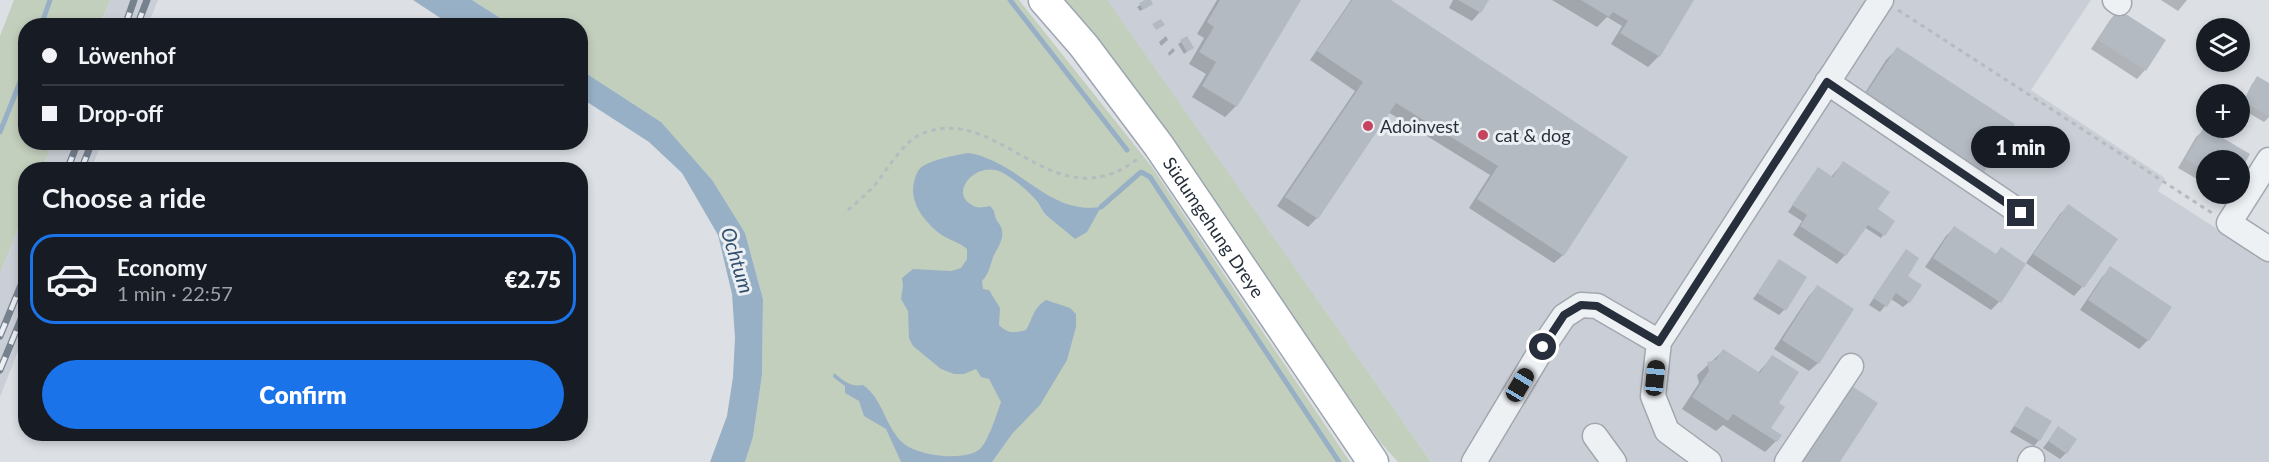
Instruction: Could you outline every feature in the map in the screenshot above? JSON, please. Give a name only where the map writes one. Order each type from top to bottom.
[{"type":"main road","name":"Südumgehung Dreye","points":[[1044,0],[1084,46],[1158,146],[1373,462]]},
{"type":"street","points":[[1709,462],[1667,431],[1653,396],[1659,342],[1827,82],[1887,3]]},
{"type":"street","points":[[1827,82],[2021,213]]},
{"type":"street","points":[[2269,160],[2229,223],[2269,249]]},
{"type":"street","points":[[1474,462],[1564,315],[1581,305],[1597,306],[1659,342]]},
{"type":"street","points":[[1787,462],[1851,366]]},
{"type":"street","points":[[1594,436],[1614,462]]},
{"type":"path","points":[[1887,3],[2158,180],[2229,223]]},
{"type":"path","points":[[848,210],[874,186],[894,158],[919,135],[944,128],[971,130],[1001,143],[1060,175],[1079,178],[1105,176],[1115,172],[1158,146]]},
{"type":"shaded area","points":[[110,0],[158,0],[151,18],[103,18]]},
{"type":"shaded area","points":[[1106,0],[2091,0],[2031,90],[2165,178],[2158,191],[2269,262],[2269,462],[1431,462]]},
{"type":"shaded area","points":[[50,150],[99,150],[94,162],[45,162]]},
{"type":"shaded area","points":[[18,228],[18,351],[0,397],[0,274]]},
{"type":"green space","points":[[14,0],[110,0],[103,18],[18,18],[18,150],[50,150],[45,162],[18,162],[18,228],[0,274],[0,36]]},
{"type":"green space","points":[[472,0],[1019,0],[1152,167],[1350,462],[745,462],[753,437],[762,375],[763,299],[745,233],[661,122],[588,75],[588,18],[500,18]]},
{"type":"green space","points":[[1062,0],[1107,0],[1431,462],[1398,462],[1380,442],[1255,262]]},
{"type":"water","points":[[413,0],[472,0],[500,18],[440,18]]},
{"type":"water","name":"Ochtum","points":[[588,75],[661,122],[712,180],[745,233],[763,299],[762,375],[753,437],[745,462],[710,462],[727,416],[733,377],[735,338],[732,294],[718,235],[682,173],[649,142],[588,103]]},
{"type":"water","points":[[968,153],[1001,165],[1054,199],[1084,208],[1101,207],[1087,232],[1075,239],[1046,215],[1023,187],[1000,171],[979,172],[967,181],[964,187],[963,194],[966,200],[978,207],[990,206],[1001,226],[1001,241],[982,281],[983,289],[989,290],[1000,308],[999,325],[1011,332],[1026,330],[1036,310],[1046,300],[1070,308],[1076,314],[1076,327],[1067,360],[1040,405],[1012,434],[992,462],[901,462],[886,429],[864,416],[859,401],[845,393],[845,386],[833,377],[834,373],[844,381],[863,385],[870,391],[896,436],[908,447],[928,454],[963,455],[980,449],[989,434],[1001,402],[989,379],[981,377],[976,369],[964,374],[954,374],[941,369],[913,346],[909,338],[908,311],[901,299],[902,278],[913,269],[951,271],[961,268],[967,259],[967,249],[939,233],[923,217],[916,204],[913,189],[917,173],[923,166],[939,159]]},
{"type":"building","points":[[1151,0],[1153,4],[1143,10],[1139,3]]},
{"type":"building","points":[[1220,0],[1301,0],[1237,107],[1202,86],[1216,62],[1199,52],[1214,27],[1207,22]]},
{"type":"building","name":"cat & dog","points":[[1352,0],[1391,0],[1628,157],[1564,256],[1477,199],[1498,166],[1396,103],[1318,219],[1285,197],[1363,82],[1317,51]]},
{"type":"building","points":[[1458,0],[1489,0],[1481,13]]},
{"type":"building","points":[[1581,0],[1694,0],[1660,57],[1620,33],[1628,21],[1613,12],[1609,17]]},
{"type":"building","points":[[2118,9],[2166,40],[2146,71],[2098,40]]},
{"type":"building","points":[[1161,19],[1165,25],[1156,30],[1152,24]]},
{"type":"building","points":[[1187,36],[1194,48],[1187,52],[1180,40]]},
{"type":"building","points":[[1897,47],[2015,124],[1984,172],[1865,95]]},
{"type":"building","points":[[2257,76],[2269,83],[2269,116],[2250,106],[2250,89]]},
{"type":"building","points":[[2197,138],[2223,138],[2243,150],[2196,150],[2196,166],[2185,159]]},
{"type":"building","points":[[1843,161],[1890,192],[1878,209],[1895,221],[1885,236],[1868,225],[1846,256],[1800,226],[1807,215],[1792,205],[1818,167],[1833,177]]},
{"type":"building","points":[[2068,204],[2118,239],[2084,288],[2033,254]]},
{"type":"building","points":[[1954,226],[1996,254],[2001,247],[2026,264],[2001,303],[1933,258]]},
{"type":"building","points":[[1906,249],[1919,258],[1908,276],[1922,285],[1910,303],[1896,293],[1887,307],[1873,298]]},
{"type":"building","points":[[1779,259],[1807,277],[1786,311],[1757,293]]},
{"type":"building","points":[[2110,266],[2172,307],[2149,341],[2088,300]]},
{"type":"building","points":[[1817,285],[1854,309],[1819,364],[1782,340]]},
{"type":"building","points":[[1723,349],[1760,373],[1772,355],[1799,372],[1779,403],[1785,407],[1771,428],[1782,435],[1777,442],[1733,414],[1728,421],[1692,397],[1709,371],[1707,362],[1716,360]]},
{"type":"building","points":[[1847,383],[1878,403],[1840,462],[1797,462]]},
{"type":"building","points":[[2026,406],[2052,421],[2040,441],[2014,426]]},
{"type":"building","points":[[2058,426],[2077,439],[2067,454],[2048,441]]},
{"type":"waterway","points":[[44,18],[50,0]]},
{"type":"waterway","points":[[1010,0],[1127,150]]},
{"type":"waterway","points":[[0,132],[18,87]]},
{"type":"waterway","points":[[1101,207],[1141,172],[1150,177],[1339,462]]},
{"type":"railway","points":[[128,18],[134,0]]},
{"type":"railway","points":[[140,18],[147,0]]},
{"type":"railway","points":[[70,162],[75,150]]},
{"type":"railway","points":[[84,162],[89,150]]},
{"type":"railway","points":[[0,336],[18,292]]},
{"type":"railway","points":[[0,370],[18,326]]},
{"type":"place","name":"Adoinvest","points":[[1368,126]]},
{"type":"place","name":"cat & dog","points":[[1483,135]]},
{"type":"route","points":[[1543,347],[1564,315],[1581,305],[1597,306],[1629,327],[1659,342],[1827,82],[2021,213]]}]
